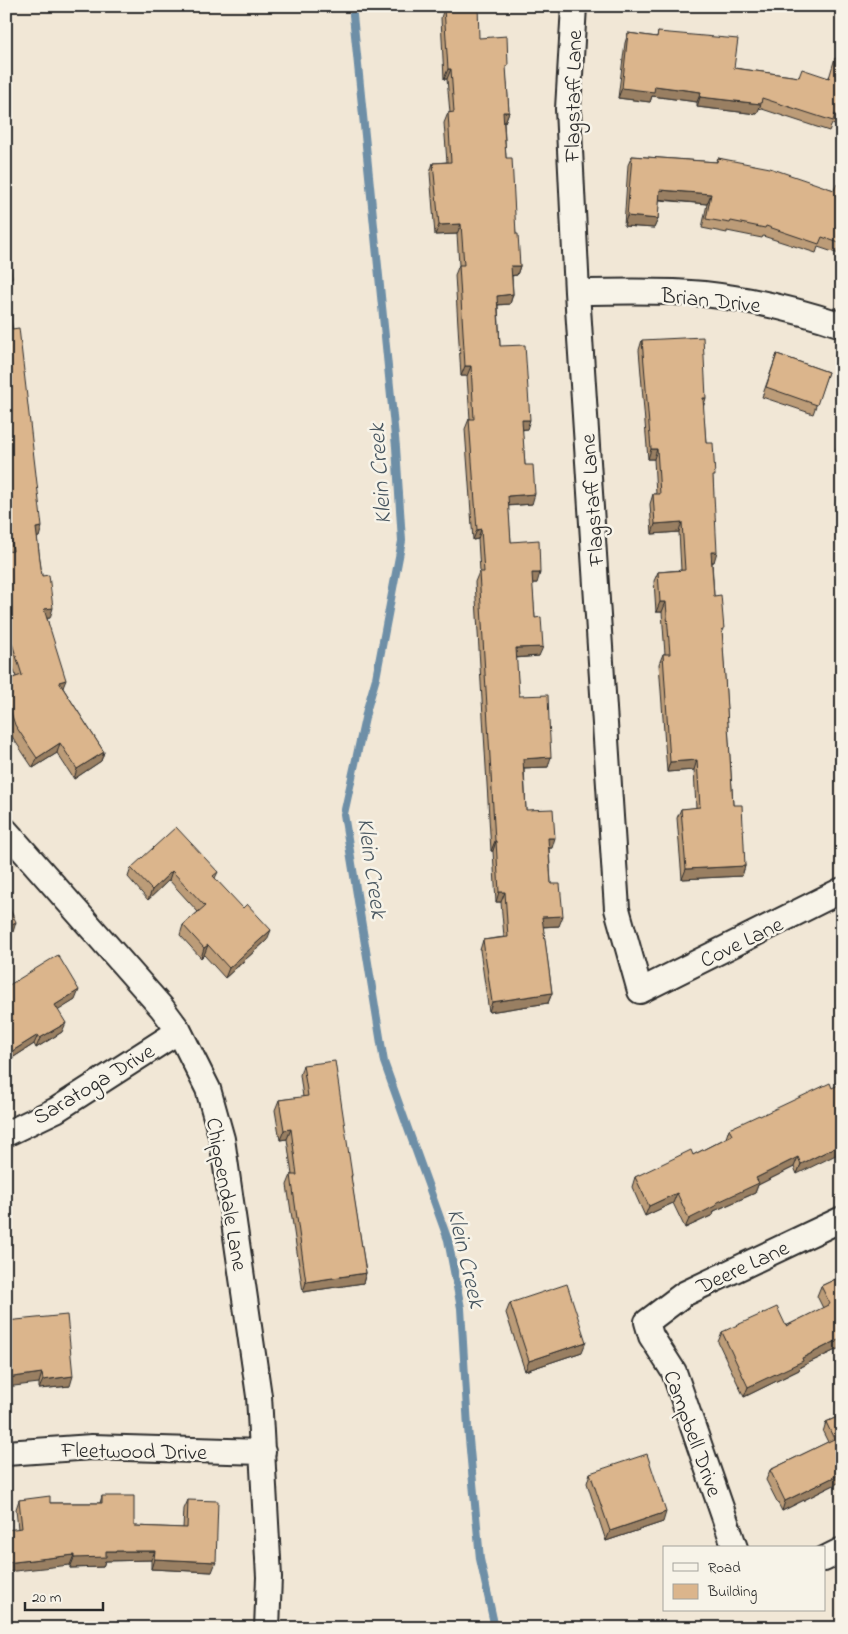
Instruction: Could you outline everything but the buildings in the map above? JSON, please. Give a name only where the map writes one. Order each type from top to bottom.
[{"type":"street","name":"Flagstaff Lane","points":[[574,6],[568,109],[577,292],[618,909],[640,991]]},
{"type":"street","name":"Brian Drive","points":[[577,292],[669,292],[728,297],[796,311],[842,325]]},
{"type":"street","name":"Chippendale Lane","points":[[6,831],[162,1008],[179,1031],[208,1088],[222,1139],[259,1396],[269,1577],[266,1628]]},
{"type":"street","name":"Cove Lane","points":[[640,991],[842,890]]},
{"type":"street","name":"Saratoga Drive","points":[[6,1134],[56,1110],[179,1031]]},
{"type":"street","name":"Deere Lane","points":[[647,1322],[684,1294],[842,1219]]},
{"type":"street","name":"Campbell Drive","points":[[647,1322],[651,1336],[674,1372],[734,1546]]},
{"type":"street","name":"Fleetwood Drive","points":[[6,1453],[92,1447],[263,1452]]},
{"type":"street","points":[[826,1557],[842,1550]]},
{"type":"waterway","name":"Klein Creek","points":[[353,15],[396,447],[402,541],[376,678],[367,709],[344,814],[384,1062],[448,1240],[461,1308],[468,1428],[480,1559],[495,1628]]}]
